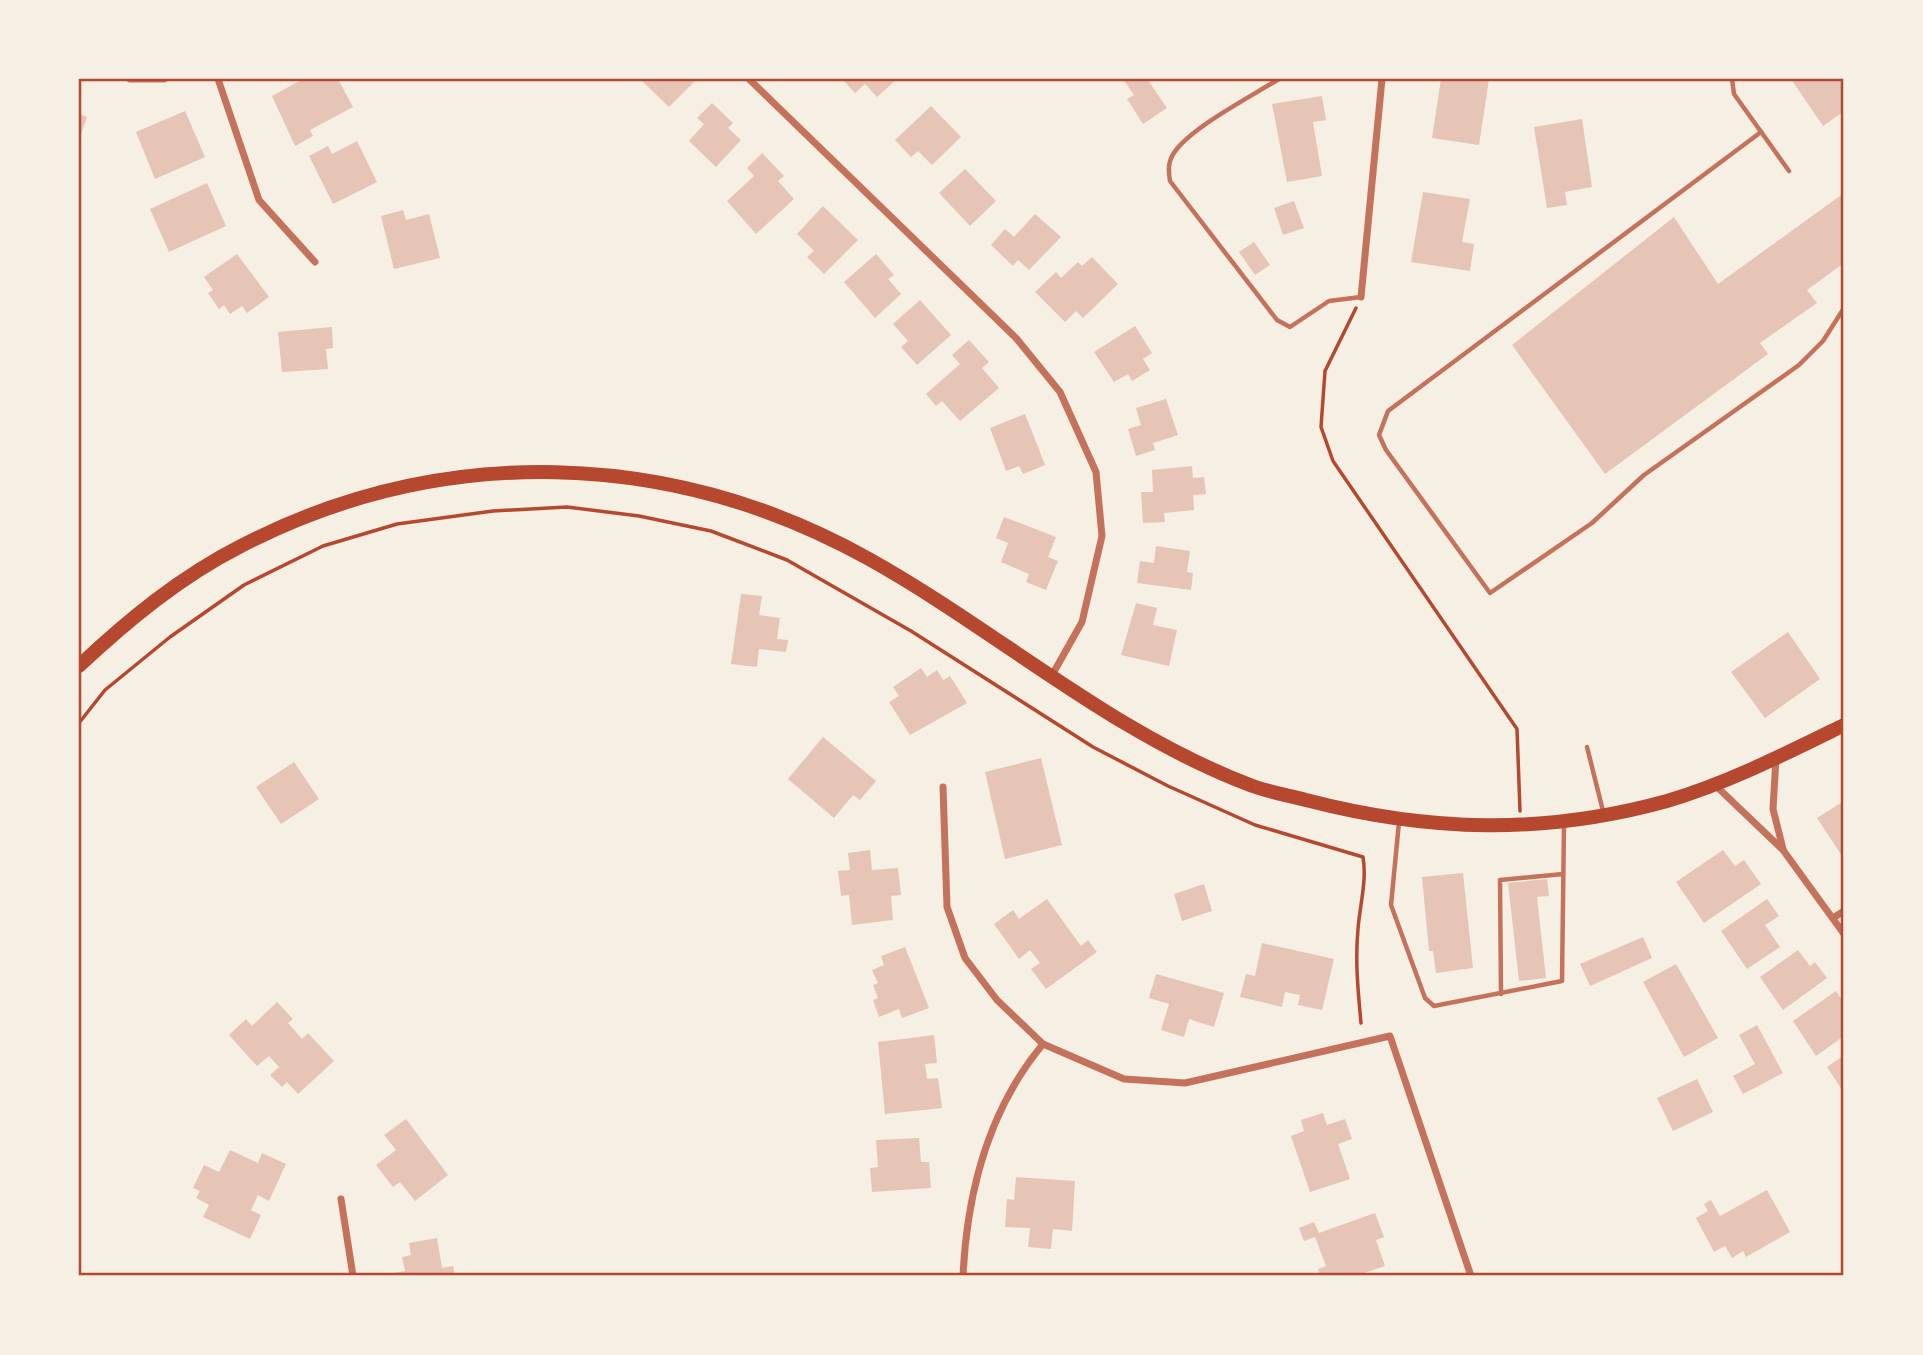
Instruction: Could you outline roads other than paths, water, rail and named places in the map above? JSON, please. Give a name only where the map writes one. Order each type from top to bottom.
[{"type":"main road","points":[[79,666],[123,625],[172,588],[237,547],[306,516],[380,492],[454,477],[520,471],[574,472],[653,480],[728,498],[802,525],[912,585],[1051,677],[1197,762],[1254,787],[1366,816],[1399,821],[1515,827],[1604,814],[1671,800],[1776,758],[1844,725]]},
{"type":"street","points":[[130,79],[164,79]]},
{"type":"street","points":[[218,79],[259,200],[315,262]]},
{"type":"street","points":[[749,79],[1016,338],[1060,392],[1096,472],[1102,536],[1082,622],[1051,677]]},
{"type":"street","points":[[1361,297],[1382,79]]},
{"type":"street","points":[[1776,758],[1773,809],[1783,850]]},
{"type":"street","points":[[1713,784],[1783,850],[1844,934]]},
{"type":"street","points":[[943,787],[947,907],[965,958],[997,1000],[1043,1044],[1124,1079],[1185,1083],[1390,1036],[1471,1276]]},
{"type":"street","points":[[1833,918],[1844,911]]},
{"type":"street","points":[[963,1276],[965,1225],[984,1144],[1026,1064],[1043,1044]]},
{"type":"street","points":[[341,1199],[353,1276]]},
{"type":"lane","points":[[1279,79],[1192,135],[1174,151],[1168,166],[1170,181],[1277,320],[1290,327],[1329,300],[1361,297]]},
{"type":"lane","points":[[1732,79],[1734,94],[1789,171]]},
{"type":"lane","points":[[1761,132],[1388,411],[1379,435],[1386,450],[1490,593],[1592,523],[1644,475],[1799,365],[1823,341],[1844,308]]},
{"type":"lane","points":[[1587,747],[1604,814]]},
{"type":"lane","points":[[1399,821],[1391,905],[1425,998],[1434,1006],[1562,981],[1564,820]]},
{"type":"lane","points":[[1501,994],[1500,880],[1563,873]]}]
